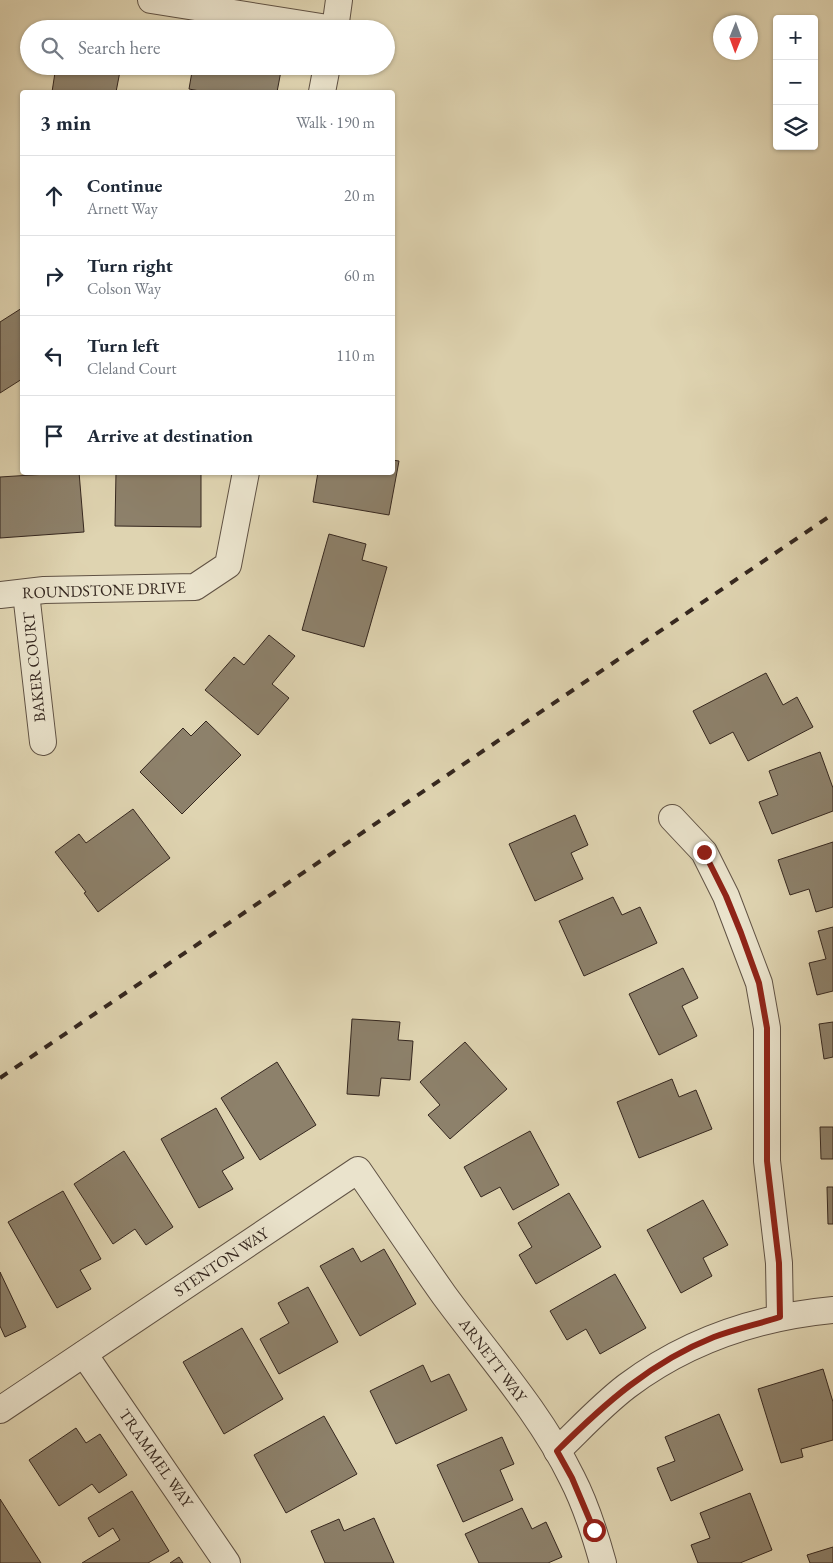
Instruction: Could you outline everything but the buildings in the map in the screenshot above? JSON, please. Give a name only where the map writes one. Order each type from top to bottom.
[{"type":"street","points":[[151,0],[277,20]]},
{"type":"street","points":[[336,20],[339,0]]},
{"type":"street","points":[[322,90],[325,75]]},
{"type":"street","name":"ROUNDSTONE DRIVE","points":[[0,595],[44,590],[195,586],[228,565],[245,475]]},
{"type":"street","name":"BAKER COURT","points":[[26,593],[43,742]]},
{"type":"street","points":[[672,818],[704,852],[726,896],[759,983],[767,1028],[767,1161],[779,1263],[780,1317]]},
{"type":"street","name":"STENTON WAY","points":[[0,1410],[358,1170]]},
{"type":"street","name":"ARNETT WAY","points":[[358,1170],[444,1295],[531,1410],[557,1451],[572,1478],[594,1530],[603,1563]]},
{"type":"street","points":[[557,1451],[601,1407],[655,1367],[715,1337],[780,1317],[833,1310]]},
{"type":"street","name":"TRAMMEL WAY","points":[[84,1354],[227,1563]]},
{"type":"railway","points":[[0,1078],[833,514]]},
{"type":"route","points":[[594,1530],[572,1478],[557,1451],[601,1407],[655,1367],[715,1337],[780,1317],[779,1263],[772,1218],[767,1161],[767,1028],[759,983],[726,896],[704,852]]}]
